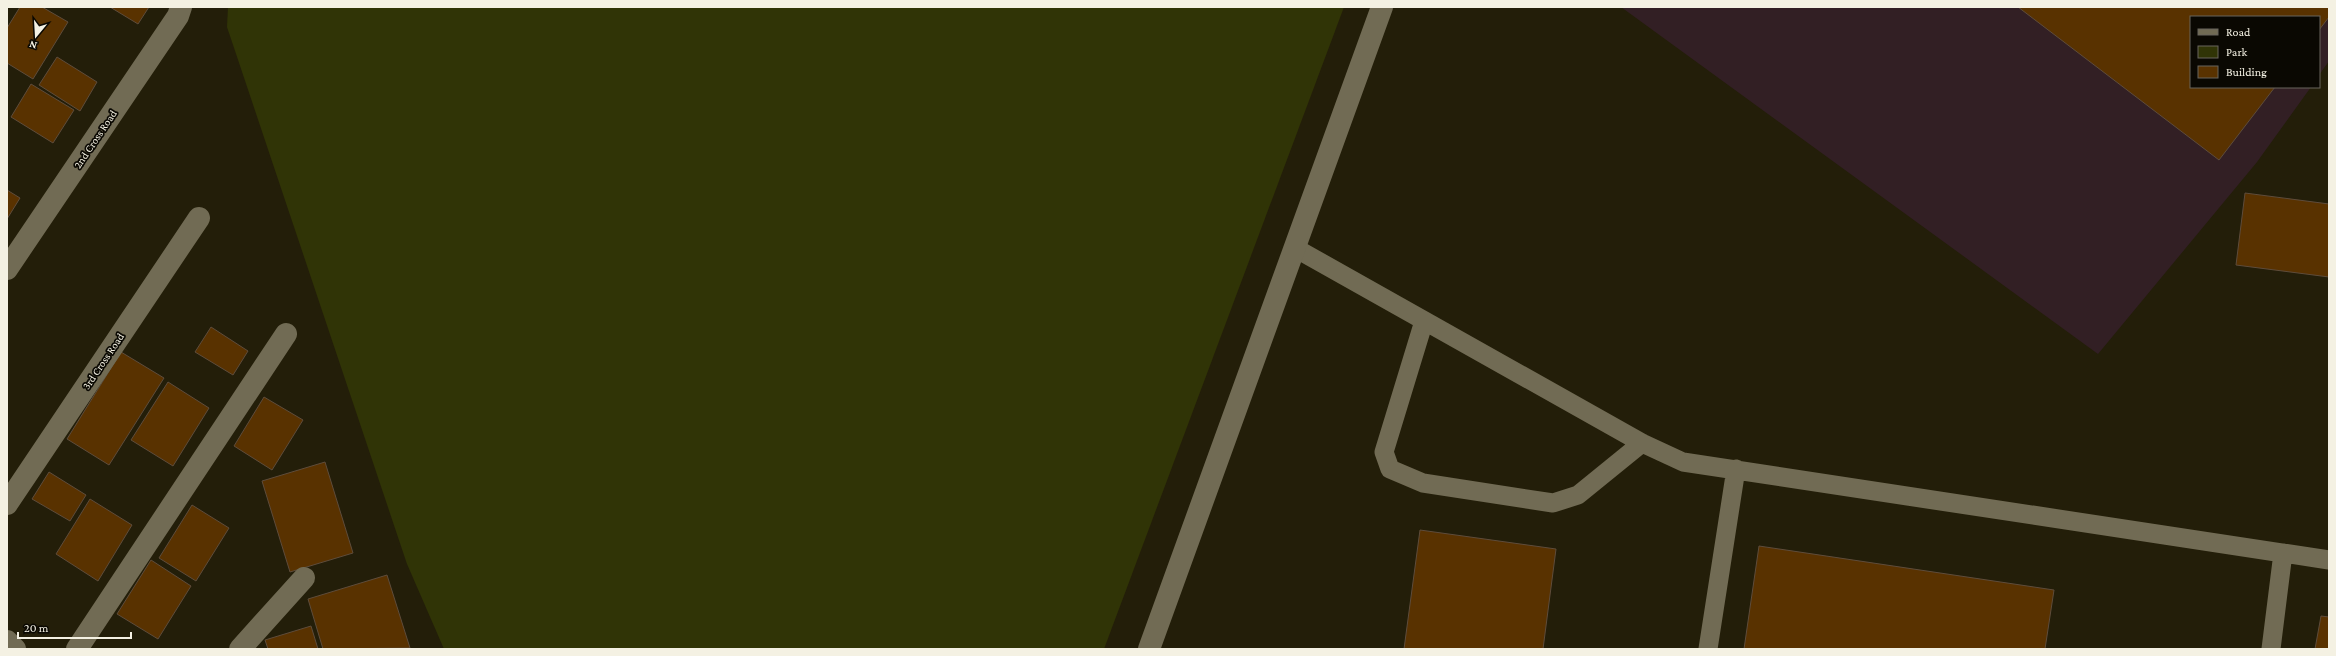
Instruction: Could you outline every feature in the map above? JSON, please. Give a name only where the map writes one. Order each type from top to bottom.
[{"type":"street","name":"2nd Cross Road","points":[[7,269],[178,16],[181,7]]},
{"type":"street","points":[[1150,649],[1382,7]]},
{"type":"street","name":"3rd Cross Road","points":[[7,504],[199,218]]},
{"type":"street","points":[[77,649],[286,334]]},
{"type":"street","points":[[240,649],[304,578]]},
{"type":"street","points":[[7,641],[15,649]]},
{"type":"lane","points":[[1295,248],[1642,443],[1683,462],[2329,560]]},
{"type":"lane","points":[[1424,321],[1384,452],[1390,469],[1423,483],[1553,503],[1578,495],[1642,443]]},
{"type":"lane","points":[[1708,649],[1736,469]]},
{"type":"lane","points":[[2271,649],[2283,553]]},
{"type":"shaded area","points":[[1621,7],[2329,7],[2329,61],[2320,74],[2320,16],[2190,16],[2190,88],[2310,88],[2257,162],[2098,354]]},
{"type":"green space","points":[[228,7],[1344,7],[1104,649],[444,649],[407,564],[227,27]]},
{"type":"building","points":[[20,7],[42,7],[68,22],[33,79],[7,63],[7,28]]},
{"type":"building","points":[[110,7],[149,7],[138,24]]},
{"type":"building","points":[[2018,7],[2329,7],[2329,17],[2320,29],[2320,16],[2190,16],[2190,88],[2274,88],[2219,160]]},
{"type":"building","points":[[57,57],[97,82],[80,111],[39,85]]},
{"type":"building","points":[[31,84],[74,110],[53,143],[11,117]]},
{"type":"building","points":[[7,190],[20,198],[7,219]]},
{"type":"building","points":[[2245,193],[2329,204],[2329,277],[2236,265]]},
{"type":"building","points":[[211,327],[248,351],[233,375],[195,352]]},
{"type":"building","points":[[121,352],[164,378],[109,465],[67,439]]},
{"type":"building","points":[[168,382],[209,408],[173,466],[131,440]]},
{"type":"building","points":[[264,397],[303,420],[272,470],[234,446]]},
{"type":"building","points":[[325,462],[353,553],[290,572],[262,481]]},
{"type":"building","points":[[49,472],[86,495],[70,521],[32,499]]},
{"type":"building","points":[[90,499],[132,525],[98,581],[56,554]]},
{"type":"building","points":[[192,505],[229,528],[196,581],[159,558]]},
{"type":"building","points":[[1420,530],[1556,549],[1543,649],[1404,649]]},
{"type":"building","points":[[1759,546],[2054,590],[2045,649],[1744,649]]},
{"type":"building","points":[[151,560],[191,586],[158,639],[117,614]]},
{"type":"building","points":[[387,575],[410,648],[323,649],[308,599]]},
{"type":"building","points":[[2321,616],[2329,617],[2329,649],[2315,649]]},
{"type":"building","points":[[311,626],[318,649],[268,649],[265,640]]}]
